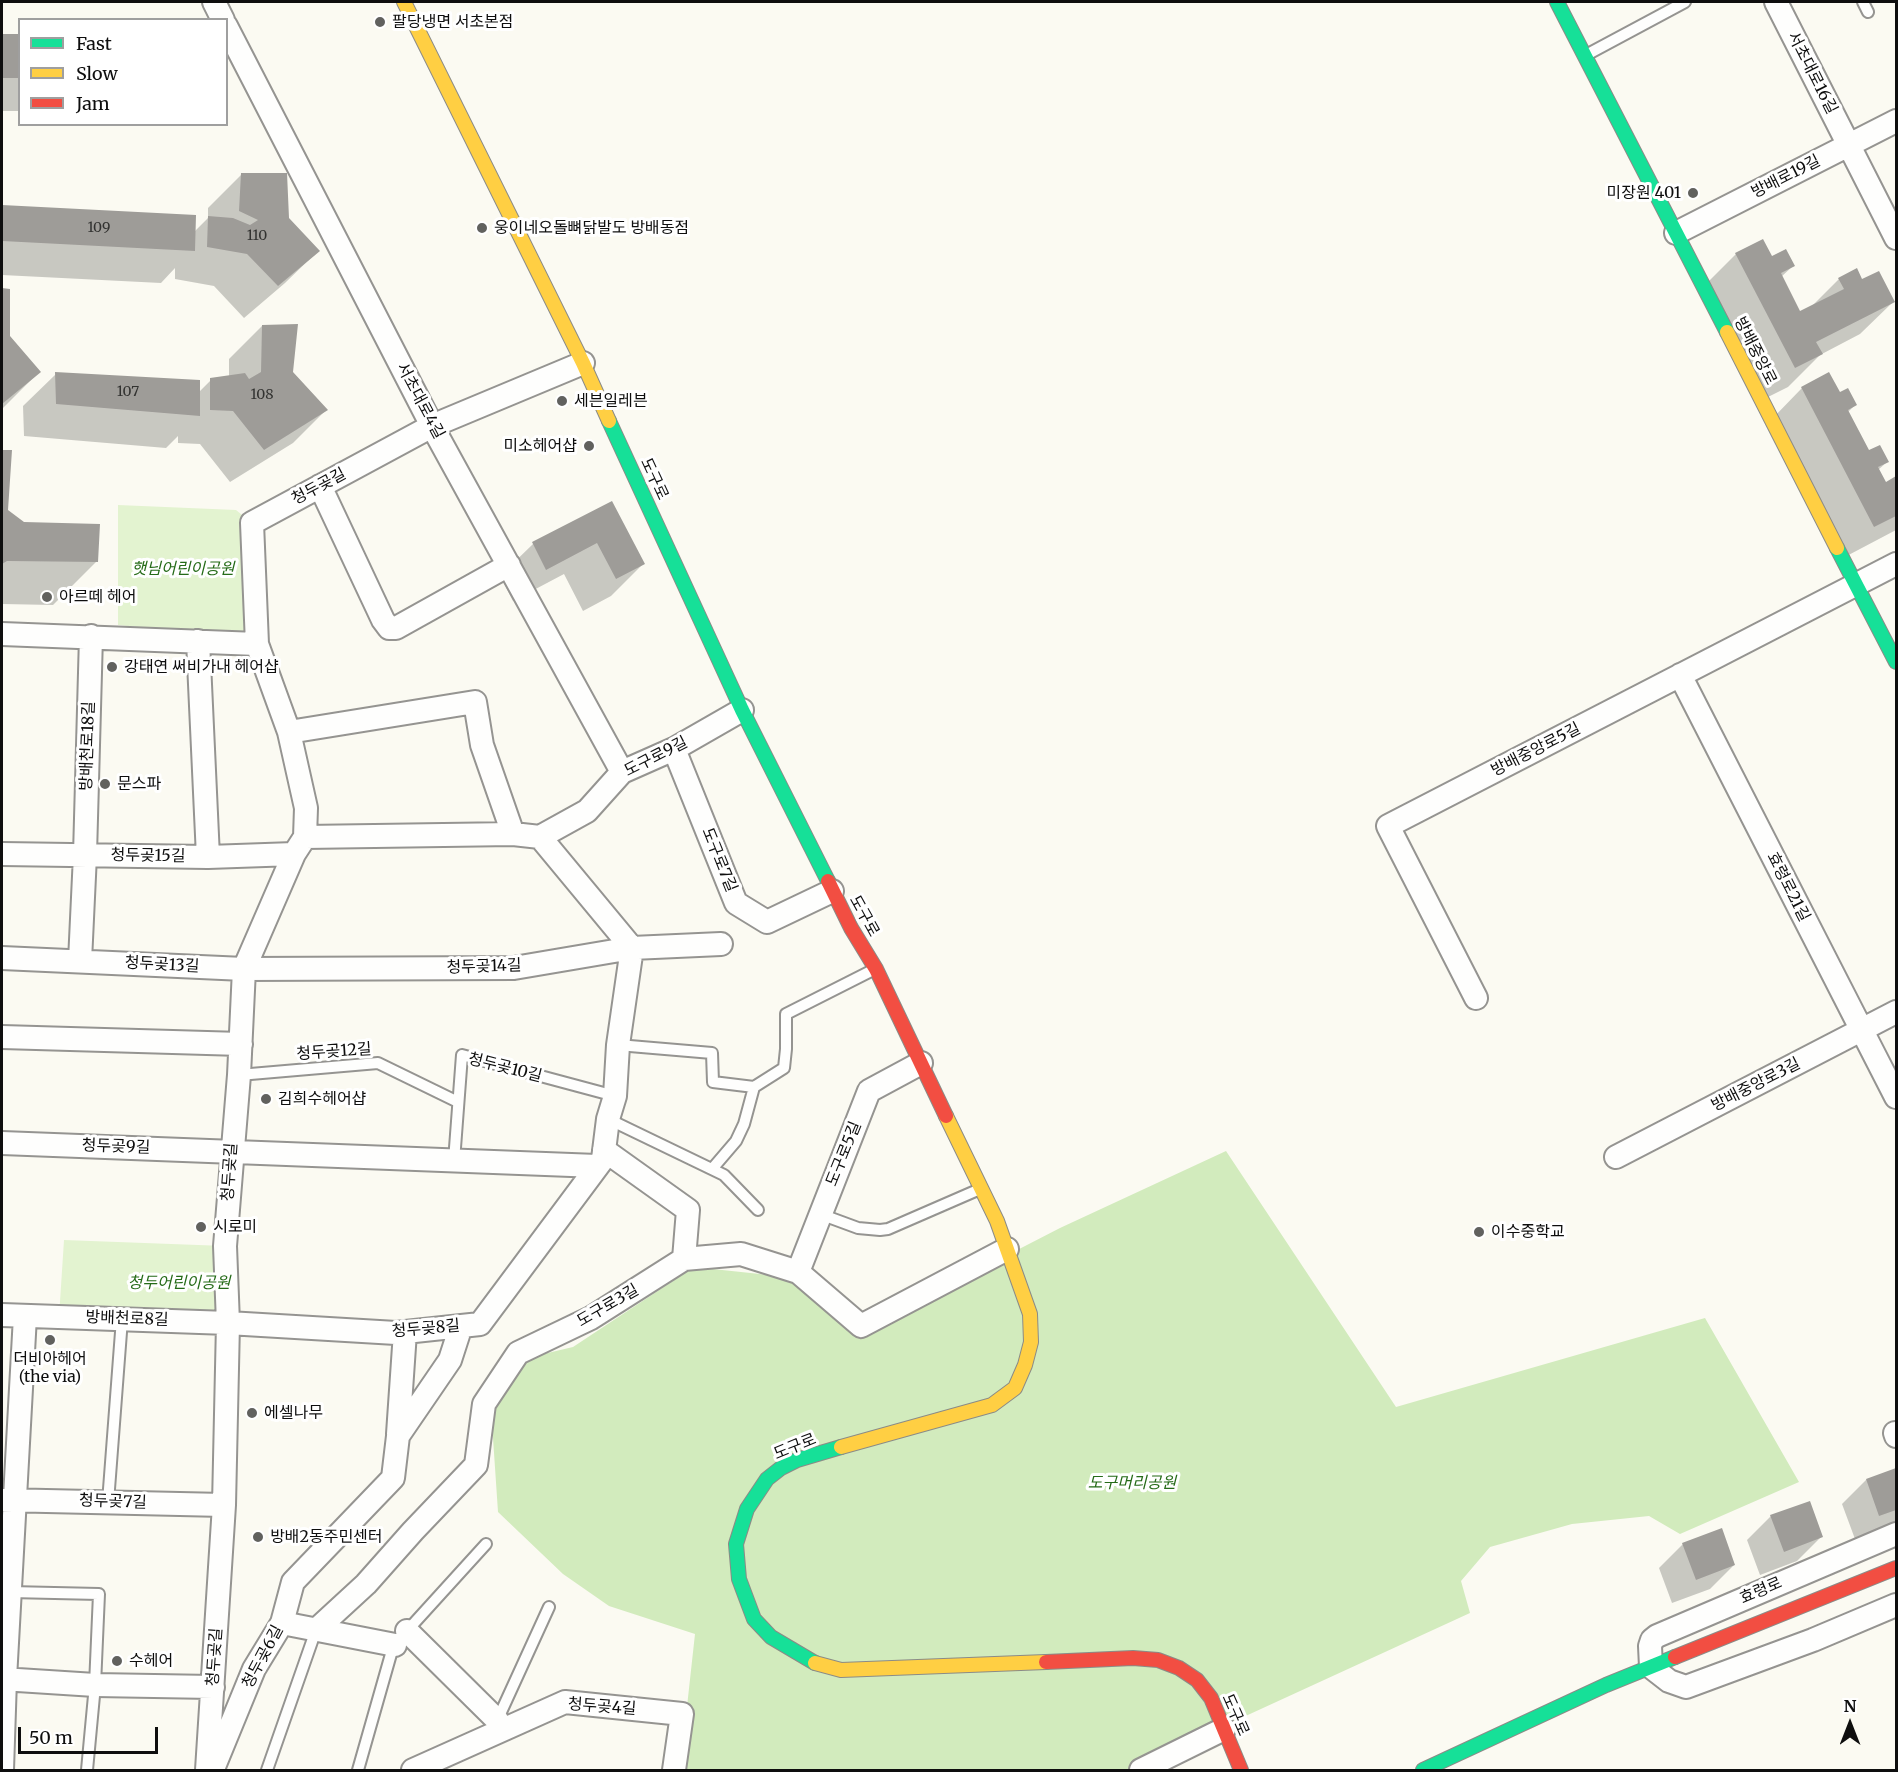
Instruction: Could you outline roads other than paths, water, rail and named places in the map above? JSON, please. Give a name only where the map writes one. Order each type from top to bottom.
[{"type":"street","points":[[214,2],[222,18]]},
{"type":"street","name":"도구로","points":[[404,2],[583,363],[742,710],[851,928],[876,969],[997,1221],[1030,1314],[1031,1342],[1025,1365],[1015,1388],[992,1405],[797,1460],[766,1479],[747,1509],[736,1544],[739,1579],[754,1619],[771,1637],[816,1664],[841,1670],[1133,1658],[1158,1660],[1179,1668],[1197,1680],[1211,1698],[1241,1770]]},
{"type":"street","name":"방배중앙로","points":[[1557,2],[1896,662]]},
{"type":"street","name":"서초대로16길","points":[[1776,2],[1896,238]]},
{"type":"street","name":"서초대로4길","points":[[228,30],[432,426],[622,772]]},
{"type":"street","name":"방배로19길","points":[[1676,232],[1896,121]]},
{"type":"street","name":"청두곶길","points":[[207,1770],[224,1505],[228,1323],[225,1246],[239,1075],[244,969],[300,845],[306,808],[289,732],[257,644],[252,523],[432,426],[583,363]]},
{"type":"street","points":[[320,486],[382,620],[389,628],[396,628],[509,565]]},
{"type":"street","name":"방배중앙로5길","points":[[1476,998],[1388,826],[1896,564]]},
{"type":"street","points":[[2,634],[257,644]]},
{"type":"street","name":"방배천로18길","points":[[85,855],[91,636]]},
{"type":"street","points":[[198,641],[208,857]]},
{"type":"street","name":"효령로21길","points":[[1680,675],[1896,1097]]},
{"type":"street","points":[[289,732],[475,702],[482,745],[513,834]]},
{"type":"street","name":"도구로9길","points":[[540,837],[587,811],[622,772],[674,749],[742,710]]},
{"type":"street","name":"도구로7길","points":[[674,749],[736,903],[767,922],[832,891]]},
{"type":"street","points":[[300,845],[513,834],[540,837],[632,948]]},
{"type":"street","name":"청두곶15길","points":[[2,854],[208,857],[300,845]]},
{"type":"street","points":[[80,961],[85,855]]},
{"type":"street","name":"청두곶14길","points":[[244,969],[514,968],[632,948],[722,944]]},
{"type":"street","name":"청두곶8길","points":[[228,1323],[405,1332],[480,1324],[600,1158],[615,1096],[618,1045],[632,948]]},
{"type":"street","name":"청두곶13길","points":[[2,958],[244,969]]},
{"type":"street","name":"방배중앙로3길","points":[[1616,1157],[1896,1012]]},
{"type":"street","points":[[2,1037],[241,1044]]},
{"type":"street","name":"도구로5길","points":[[798,1272],[869,1091],[921,1063]]},
{"type":"street","name":"청두곶9길","points":[[2,1143],[231,1152]]},
{"type":"street","points":[[231,1152],[454,1161],[600,1158],[688,1210],[684,1259]]},
{"type":"street","name":"도구로3길","points":[[316,1630],[366,1584],[476,1465],[484,1404],[518,1353],[591,1318],[684,1259],[741,1254],[798,1272],[861,1326],[1007,1249]]},
{"type":"street","name":"방배천로8길","points":[[2,1316],[228,1323]]},
{"type":"street","points":[[2,1770],[3,1679],[10,1592],[9,1500],[25,1316]]},
{"type":"street","name":"청두곶6길","points":[[398,1436],[450,1359],[461,1326]]},
{"type":"street","name":"청두곶6길","points":[[213,1770],[254,1670],[282,1623],[293,1582],[393,1478],[405,1332]]},
{"type":"street","name":"청두곶7길","points":[[9,1500],[224,1505]]},
{"type":"street","name":"효령로","points":[[1651,1667],[1650,1646],[1652,1640],[1657,1636],[1896,1533]]},
{"type":"street","name":"효령로","points":[[1423,1770],[1606,1685],[1896,1568]]},
{"type":"street","points":[[1651,1667],[1669,1681],[1686,1687],[1813,1640],[1896,1605]]},
{"type":"street","points":[[282,1623],[316,1630],[401,1638],[495,1727]]},
{"type":"street","points":[[3,1679],[95,1685],[213,1687]]},
{"type":"street","name":"청두곶4길","points":[[413,1770],[495,1727],[565,1702],[682,1714],[674,1770]]},
{"type":"street","points":[[1141,1770],[1224,1730]]},
{"type":"lane","points":[[1585,55],[1685,2]]},
{"type":"lane","points":[[1863,2],[1868,12]]},
{"type":"lane","points":[[618,1045],[712,1053],[713,1082],[754,1087],[784,1068],[786,1014],[876,969]]},
{"type":"lane","name":"청두곶10길","points":[[454,1161],[462,1055],[615,1096]]},
{"type":"lane","name":"청두곶12길","points":[[239,1075],[378,1063],[458,1102]]},
{"type":"lane","points":[[712,1169],[736,1141],[744,1124],[754,1087]]},
{"type":"lane","points":[[608,1119],[724,1175],[758,1210]]},
{"type":"lane","points":[[820,1214],[858,1228],[888,1229],[981,1188]]},
{"type":"lane","points":[[108,1502],[122,1319]]},
{"type":"lane","points":[[358,1770],[401,1638],[486,1544]]},
{"type":"lane","points":[[10,1592],[99,1594],[95,1685],[87,1770]]},
{"type":"lane","points":[[495,1727],[549,1607]]},
{"type":"lane","points":[[267,1770],[316,1630]]},
{"type":"place","name":"팔당냉면 서초본점","points":[[380,22]]},
{"type":"place","name":"미장원 401","points":[[1693,193]]},
{"type":"place","name":"웅이네오돌뼈닭발도 방배동점","points":[[482,228]]},
{"type":"place","name":"세븐일레븐","points":[[562,401]]},
{"type":"place","name":"미소헤어샵","points":[[589,446]]},
{"type":"place","name":"아르떼 헤어","points":[[47,597]]},
{"type":"place","name":"강태연 써비가내 헤어샵","points":[[112,667]]},
{"type":"place","name":"문스파","points":[[105,784]]},
{"type":"place","name":"김희수헤어샵","points":[[266,1099]]},
{"type":"place","name":"시로미","points":[[201,1227]]},
{"type":"place","name":"이수중학교","points":[[1479,1232]]},
{"type":"place","name":"더비아헤어 (the via)","points":[[50,1340]]},
{"type":"place","name":"에셀나무","points":[[252,1413]]},
{"type":"place","name":"방배2동주민센터","points":[[258,1537]]},
{"type":"place","name":"수헤어","points":[[117,1661]]},
{"type":"park label","name":"햇님어린이공원","points":[[183,569]]},
{"type":"park label","name":"청두어린이공원","points":[[179,1283]]},
{"type":"park label","name":"도구머리공원","points":[[1132,1483]]}]
